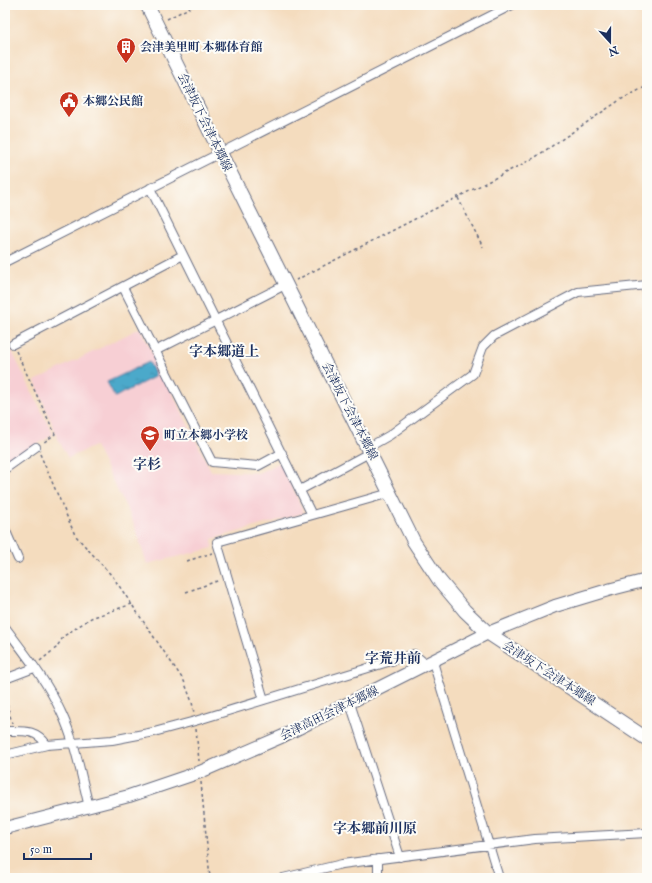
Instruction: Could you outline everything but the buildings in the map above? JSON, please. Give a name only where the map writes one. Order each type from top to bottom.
[{"type":"main road","name":"会津坂下会津本郷線","points":[[147,5],[220,152],[290,283],[414,542],[439,580],[465,611],[488,633],[647,739]]},
{"type":"main road","name":"会津高田会津本郷線","points":[[5,828],[129,796],[200,772],[261,746],[488,633],[555,606],[647,580]]},
{"type":"street","points":[[5,262],[512,5]]},
{"type":"street","points":[[150,188],[312,515]]},
{"type":"street","points":[[13,344],[183,256]]},
{"type":"street","points":[[155,351],[290,283]]},
{"type":"street","points":[[300,490],[370,449],[472,374],[483,347],[494,336],[578,292],[647,285]]},
{"type":"street","points":[[123,287],[212,462],[258,466],[282,453]]},
{"type":"street","points":[[5,470],[36,447]]},
{"type":"street","points":[[264,700],[217,542],[390,492]]},
{"type":"street","points":[[5,529],[18,559]]},
{"type":"street","points":[[5,627],[34,667],[61,712],[72,742],[90,807]]},
{"type":"street","points":[[5,755],[48,745],[112,740],[154,732],[196,721],[414,654],[430,663],[490,846],[498,878]]},
{"type":"street","points":[[5,678],[34,667]]},
{"type":"street","points":[[350,702],[400,857]]},
{"type":"street","points":[[5,731],[35,733],[42,737],[48,745]]},
{"type":"street","points":[[283,878],[342,864],[535,839],[647,833]]},
{"type":"street","points":[[378,859],[378,878]]},
{"type":"path","points":[[156,24],[195,5]]},
{"type":"path","points":[[290,283],[534,158],[620,100],[647,86]]},
{"type":"path","points":[[458,198],[483,247]]},
{"type":"path","points":[[5,328],[55,434],[36,447],[75,535],[113,577],[132,604],[184,681],[192,702],[196,721],[210,878]]},
{"type":"path","points":[[187,561],[220,550]]},
{"type":"path","points":[[186,592],[228,578]]},
{"type":"path","points":[[34,667],[56,648],[64,636],[91,618],[132,604]]},
{"type":"path","points":[[7,704],[14,731]]},
{"type":"shaded area","name":"町立本郷小学校","points":[[140,328],[211,471],[258,473],[281,462],[304,513],[212,539],[213,548],[147,564],[132,519],[95,446],[68,458],[58,439],[35,381]]},
{"type":"shaded area","points":[[5,337],[53,434],[5,467]]},
{"type":"water","points":[[149,362],[156,376],[115,397],[107,382]]},
{"type":"place","name":"会津美里町 本郷体育館","points":[[126,64]]},
{"type":"place","name":"本郷公民館","points":[[69,118]]},
{"type":"place","name":"町立本郷小学校","points":[[150,452]]},
{"type":"district","name":"字本郷道上","points":[[224,351]]},
{"type":"district","name":"字杉","points":[[147,464]]},
{"type":"district","name":"字荒井前","points":[[393,658]]},
{"type":"district","name":"字本郷前川原","points":[[375,828]]}]
